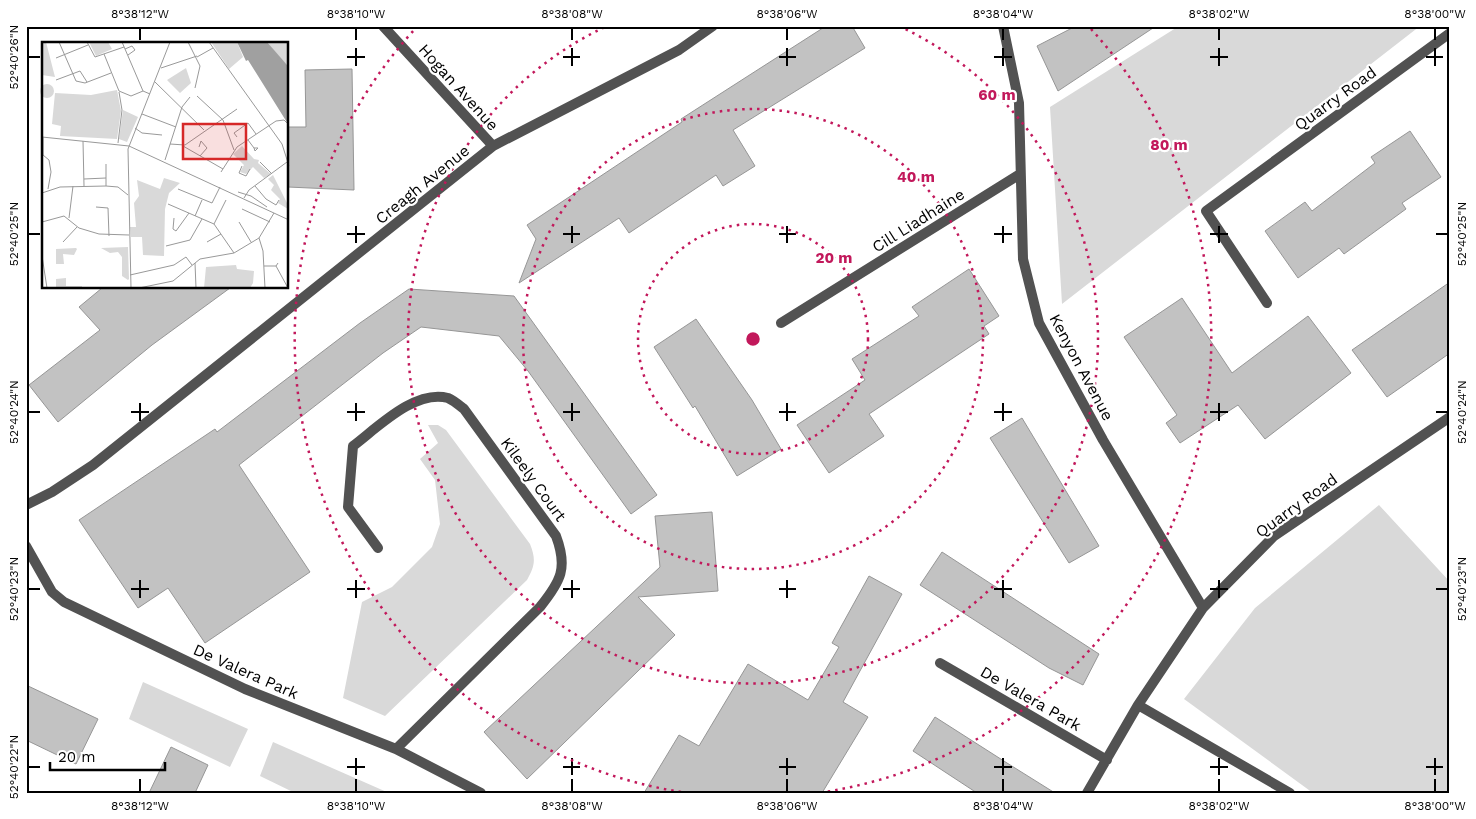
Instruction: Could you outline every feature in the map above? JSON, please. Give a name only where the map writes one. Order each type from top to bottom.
[{"type":"street","name":"Hogan Avenue","points":[[383,26],[492,146]]},
{"type":"street","name":"Creagh Avenue","points":[[26,505],[52,492],[93,465],[492,146],[679,50],[713,26]]},
{"type":"street","name":"Kenyon Avenue","points":[[1003,26],[1019,103],[1024,259],[1039,323],[1104,440],[1202,608]]},
{"type":"street","name":"Quarry Road","points":[[1267,303],[1206,211],[1450,33]]},
{"type":"street","name":"Cill Liadhaine","points":[[781,323],[1020,174]]},
{"type":"street","name":"Kileely Court","points":[[378,548],[348,507],[353,446],[412,402],[430,396],[449,398],[464,409],[556,536],[563,555],[561,574],[553,591],[540,607],[396,749]]},
{"type":"street","name":"Quarry Road","points":[[1087,793],[1138,705],[1202,608],[1274,536],[1450,417]]},
{"type":"street","name":"De Valera Park","points":[[26,546],[47,584],[64,602],[245,689],[396,749],[481,793]]},
{"type":"street","name":"De Valera Park","points":[[940,663],[1107,760]]},
{"type":"street","points":[[1138,705],[1290,793]]},
{"type":"shaded area","points":[[1179,26],[1420,26],[1062,304],[1050,107]]},
{"type":"shaded area","points":[[428,425],[438,425],[446,430],[530,544],[534,562],[527,580],[385,716],[343,698],[362,602],[392,587],[432,547],[440,524],[435,480],[420,459],[438,443]]},
{"type":"shaded area","points":[[1379,505],[1450,582],[1450,793],[1313,793],[1184,699],[1255,608]]},
{"type":"shaded area","points":[[143,682],[248,729],[230,767],[129,719]]},
{"type":"shaded area","points":[[273,742],[389,793],[295,793],[260,776]]},
{"type":"building","points":[[826,26],[852,26],[865,48],[733,130],[755,166],[723,186],[716,175],[629,233],[619,218],[519,283],[536,239],[527,225],[682,122],[681,119]]},
{"type":"building","points":[[1076,26],[1156,26],[1058,91],[1037,46]]},
{"type":"building","points":[[352,69],[354,190],[289,187],[289,127],[306,127],[305,70]]},
{"type":"building","points":[[1410,131],[1441,177],[1402,203],[1406,209],[1344,254],[1339,248],[1298,278],[1265,231],[1305,202],[1312,211],[1375,163],[1371,157]]},
{"type":"building","points":[[969,269],[999,316],[984,326],[989,334],[869,414],[884,436],[829,473],[797,425],[865,380],[852,359],[919,316],[912,307]]},
{"type":"building","points":[[1450,282],[1450,353],[1387,397],[1352,350]]},
{"type":"building","points":[[101,289],[229,289],[152,345],[58,422],[29,385],[100,330],[79,307]]},
{"type":"building","points":[[409,289],[514,296],[657,495],[631,514],[528,371],[499,336],[421,327],[383,353],[239,465],[310,572],[205,643],[168,588],[138,608],[79,520],[215,429],[217,432],[360,323]]},
{"type":"building","points":[[1182,298],[1232,373],[1308,316],[1351,373],[1265,439],[1238,405],[1180,443],[1166,423],[1177,415],[1124,337]]},
{"type":"building","points":[[696,319],[752,400],[781,449],[737,476],[695,406],[693,408],[654,347]]},
{"type":"building","points":[[1022,418],[1099,546],[1069,563],[990,438]]},
{"type":"building","points":[[712,512],[718,591],[638,597],[675,635],[527,779],[484,732],[660,567],[655,516]]},
{"type":"building","points":[[942,552],[1099,654],[1083,685],[1049,668],[920,585]]},
{"type":"building","points":[[869,576],[902,594],[843,702],[868,717],[822,793],[644,793],[679,735],[699,746],[748,664],[808,700],[839,647],[832,643]]},
{"type":"building","points":[[26,685],[98,719],[76,764],[26,740]]},
{"type":"building","points":[[935,717],[1055,793],[977,793],[913,751]]},
{"type":"building","points":[[171,747],[208,765],[195,793],[149,793]]}]
